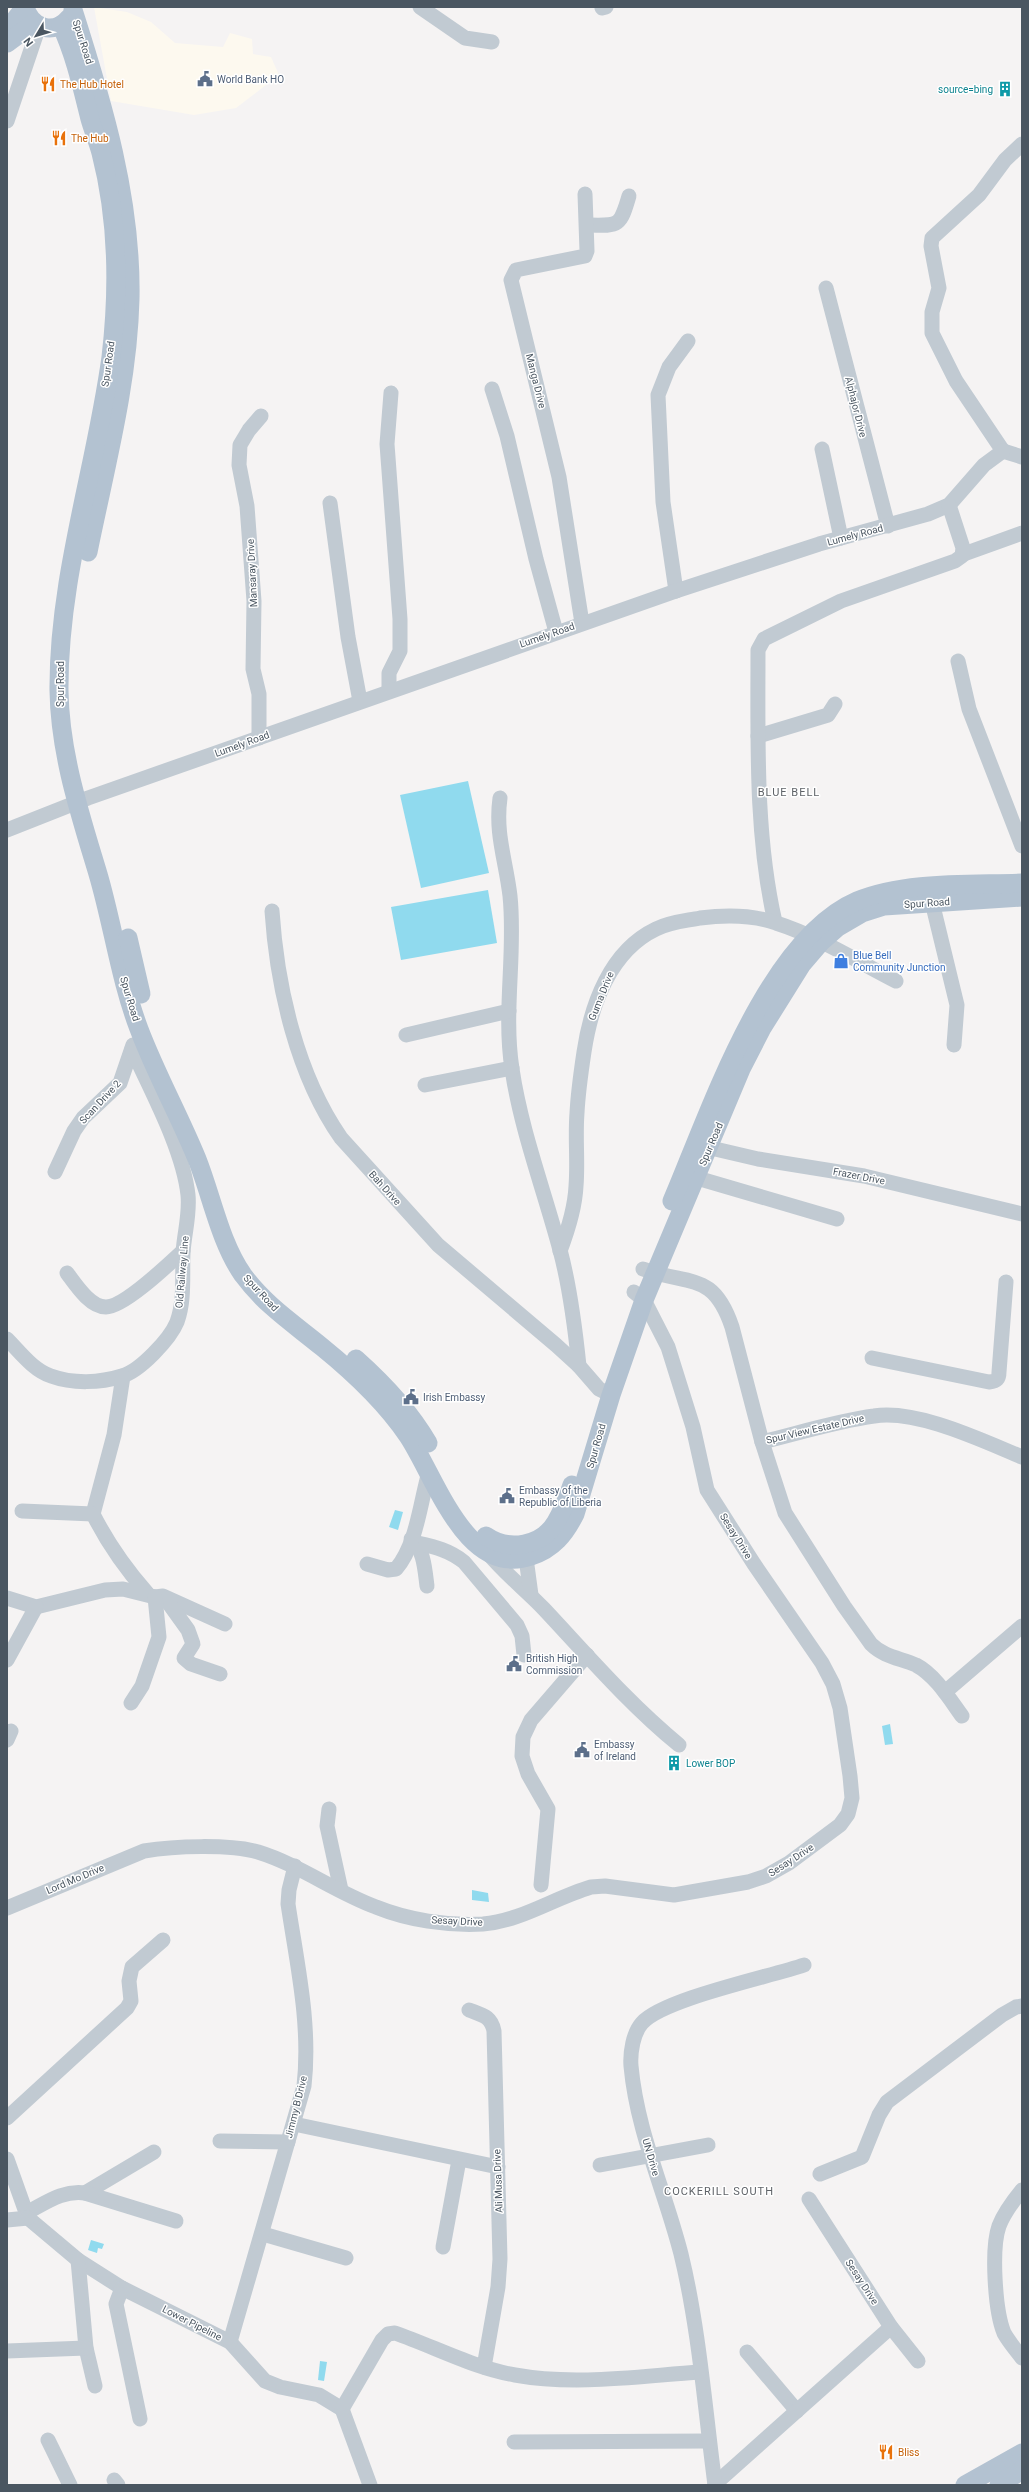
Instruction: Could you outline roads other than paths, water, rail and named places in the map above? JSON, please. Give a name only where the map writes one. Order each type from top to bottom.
[{"type":"main road","points":[[31,16],[49,28],[61,25],[70,17],[73,9]]},
{"type":"main road","name":"Spur Road","points":[[73,9],[126,223],[130,298],[126,356],[118,403],[78,570],[70,692],[82,800],[138,1028],[189,1140],[227,1244],[240,1270],[362,1382],[387,1408],[405,1432],[466,1534],[488,1553],[510,1559],[526,1558],[544,1551],[558,1541],[568,1529],[575,1514],[591,1440],[605,1392],[639,1296],[701,1146],[768,992],[814,940],[829,917],[857,902],[882,894],[927,887],[1022,883]]},
{"type":"main road","points":[[7,30],[31,16]]},
{"type":"main road","points":[[7,43],[31,16]]},
{"type":"main road","name":"Spur Road","points":[[61,25],[107,148]]},
{"type":"main road","name":"Spur Road","points":[[82,800],[152,1028],[206,1154],[243,1252],[272,1298],[383,1383],[422,1433],[471,1520],[482,1534],[493,1542],[518,1545],[531,1542],[546,1534],[556,1523],[564,1507],[591,1440]]},
{"type":"main road","name":"Spur Road","points":[[814,940],[862,913],[884,906],[1022,897]]},
{"type":"main road","name":"Spur Road","points":[[681,1195],[697,1178],[701,1146]]},
{"type":"main road","points":[[965,2485],[1022,2453]]},
{"type":"main road","points":[[999,2485],[1022,2470]]},
{"type":"street","points":[[420,7],[464,38],[492,42]]},
{"type":"street","points":[[7,121],[31,16]]},
{"type":"street","points":[[1022,144],[1005,160],[979,195],[932,238],[931,246],[939,288],[932,312],[932,333],[953,375],[1003,451],[1022,457]]},
{"type":"street","name":"Manga Drive","points":[[582,623],[558,470],[511,280],[516,270],[585,256],[587,251],[587,225],[585,194]]},
{"type":"street","points":[[587,225],[615,224],[623,219],[629,196]]},
{"type":"street","name":"Alphajor Drive","points":[[826,288],[888,526]]},
{"type":"street","points":[[676,590],[664,502],[658,395],[669,367],[688,342]]},
{"type":"street","points":[[492,389],[507,436],[536,559],[556,632]]},
{"type":"street","points":[[389,691],[389,673],[398,656],[400,643],[394,518],[387,444],[391,394]]},
{"type":"street","name":"Mansaray Drive","points":[[259,738],[259,694],[253,669],[254,601],[247,506],[239,465],[240,445],[249,430],[261,416]]},
{"type":"street","points":[[822,449],[841,538]]},
{"type":"street","name":"Lumely Road","points":[[7,830],[82,800],[676,590],[841,538],[928,514],[949,505],[984,465],[1003,451]]},
{"type":"street","points":[[330,503],[348,637],[360,701]]},
{"type":"street","points":[[949,505],[964,554]]},
{"type":"street","points":[[775,922],[767,878],[758,736],[758,650],[764,638],[840,601],[955,561],[964,554],[1022,533]]},
{"type":"street","points":[[958,662],[969,709],[1022,846]]},
{"type":"street","points":[[758,736],[828,715],[835,704]]},
{"type":"street","points":[[500,798],[498,832],[510,896],[509,1011],[512,1068],[535,1165],[560,1251],[570,1296],[579,1366]]},
{"type":"street","points":[[932,902],[957,1005],[954,1045]]},
{"type":"street","name":"Bah Drive","points":[[272,911],[278,970],[306,1076],[327,1119],[375,1177],[438,1245],[579,1366],[605,1392]]},
{"type":"street","name":"Guma Drive","points":[[560,1251],[570,1222],[576,1187],[577,1113],[584,1051],[597,1001],[616,962],[638,940],[672,923],[711,917],[755,918],[775,922],[896,981]]},
{"type":"street","points":[[406,1035],[509,1011]]},
{"type":"street","name":"Scan Drive 2","points":[[55,1172],[74,1131],[83,1118],[120,1084],[138,1028]]},
{"type":"street","name":"Old Railway Line","points":[[7,1339],[30,1363],[49,1376],[69,1381],[93,1382],[123,1376],[162,1345],[176,1322],[181,1300],[183,1251],[188,1195],[182,1170],[170,1134],[132,1049]]},
{"type":"street","points":[[425,1085],[512,1068]]},
{"type":"street","name":"Frazer Drive","points":[[701,1146],[758,1159],[864,1176],[1022,1214]]},
{"type":"street","points":[[697,1178],[837,1219]]},
{"type":"street","points":[[68,1273],[94,1303],[106,1307],[119,1302],[136,1291],[183,1251]]},
{"type":"street","name":"Spur View Estate Drive","points":[[649,1271],[700,1284],[714,1292],[726,1309],[762,1442],[875,1415],[904,1417],[935,1424],[1022,1458]]},
{"type":"street","points":[[872,1358],[989,1382],[995,1381],[999,1378],[1006,1282]]},
{"type":"street","name":"Sesay Drive","points":[[144,1851],[164,1848],[236,1849],[257,1852],[295,1866],[375,1907],[412,1918],[482,1924],[507,1920],[591,1887],[605,1886],[674,1895],[748,1882],[766,1876],[789,1863],[840,1825],[848,1814],[852,1798],[840,1708],[833,1684],[822,1663],[754,1564],[707,1490],[681,1382],[668,1347],[639,1296]]},
{"type":"street","points":[[123,1376],[114,1435],[94,1514],[108,1544],[121,1563],[155,1595],[188,1630],[193,1644],[184,1658],[190,1664],[220,1674]]},
{"type":"street","points":[[762,1442],[776,1491],[795,1532],[871,1644],[878,1651],[922,1669],[945,1692],[962,1716]]},
{"type":"street","points":[[367,1564],[388,1570],[396,1569],[414,1541],[429,1472]]},
{"type":"street","points":[[22,1511],[94,1514]]},
{"type":"street","points":[[414,1541],[425,1571],[427,1586]]},
{"type":"street","points":[[414,1541],[442,1549],[464,1562],[517,1625],[522,1636],[524,1656]]},
{"type":"street","points":[[488,1553],[511,1579],[531,1595],[644,1717],[679,1745]]},
{"type":"street","points":[[526,1558],[531,1595]]},
{"type":"street","points":[[7,1598],[36,1607],[105,1590],[123,1590],[155,1595],[224,1624]]},
{"type":"street","points":[[131,1703],[142,1686],[159,1637],[155,1595]]},
{"type":"street","points":[[7,1660],[36,1607]]},
{"type":"street","points":[[945,1692],[1022,1626]]},
{"type":"street","points":[[540,1886],[548,1810],[528,1774],[522,1756],[523,1737],[532,1720],[587,1655]]},
{"type":"street","points":[[329,1809],[327,1826],[341,1890]]},
{"type":"street","name":"Lord Mo Drive","points":[[7,1908],[144,1851]]},
{"type":"street","name":"Jimmy B Drive","points":[[230,2342],[263,2234],[304,2086],[308,2055],[305,2017],[288,1904],[289,1890],[295,1866]]},
{"type":"street","points":[[7,2118],[127,2008],[131,2002],[129,1981],[132,1967],[164,1940]]},
{"type":"street","name":"UN Drive","points":[[715,2485],[700,2372],[681,2254],[649,2156],[635,2094],[631,2064],[634,2039],[642,2023],[658,2012],[681,2002],[804,1966]]},
{"type":"street","points":[[820,2174],[862,2157],[879,2115],[887,2102],[1002,2015],[1016,2007],[1022,2006]]},
{"type":"street","name":"Ali Musa Drive","points":[[469,2010],[487,2016],[491,2020],[494,2031],[499,2266],[484,2367]]},
{"type":"street","points":[[294,2124],[498,2167]]},
{"type":"street","points":[[220,2141],[288,2142]]},
{"type":"street","points":[[600,2165],[708,2145]]},
{"type":"street","points":[[85,2193],[154,2152]]},
{"type":"street","points":[[7,2159],[27,2216]]},
{"type":"street","points":[[443,2247],[459,2160]]},
{"type":"street","points":[[1022,2190],[1010,2205],[999,2226],[994,2246],[1000,2315],[1004,2333],[1022,2358]]},
{"type":"street","points":[[7,2220],[27,2216],[63,2194],[72,2191],[85,2193],[176,2221]]},
{"type":"street","name":"Sesay Drive","points":[[809,2200],[891,2327],[918,2361]]},
{"type":"street","name":"Lower Pipeline","points":[[27,2216],[78,2260],[122,2288],[230,2342],[265,2380],[280,2387],[319,2395],[342,2409]]},
{"type":"street","points":[[263,2234],[346,2258]]},
{"type":"street","points":[[78,2260],[86,2348],[95,2386]]},
{"type":"street","points":[[122,2288],[116,2304],[140,2418]]},
{"type":"street","points":[[715,2485],[891,2327]]},
{"type":"street","points":[[370,2485],[342,2409],[382,2340],[388,2334],[395,2333],[484,2367],[515,2375],[544,2379],[577,2379],[700,2372]]},
{"type":"street","points":[[7,2351],[86,2348]]},
{"type":"street","points":[[747,2352],[797,2411]]},
{"type":"street","points":[[48,2440],[70,2485]]},
{"type":"street","points":[[514,2442],[708,2441]]},
{"type":"water","points":[[468,781],[489,873],[421,888],[400,795]]},
{"type":"water","points":[[488,890],[497,943],[401,960],[391,907]]},
{"type":"water","points":[[395,1510],[403,1512],[398,1530],[389,1527]]},
{"type":"water","points":[[890,1724],[893,1744],[885,1745],[882,1726]]},
{"type":"water","points":[[472,1890],[488,1893],[489,1902],[472,1900]]},
{"type":"water","points":[[91,2240],[104,2244],[102,2249],[98,2248],[97,2253],[88,2250]]},
{"type":"water","points":[[320,2361],[327,2362],[324,2381],[318,2380]]},
{"type":"place","name":"World Bank HO","points":[[205,79]]},
{"type":"place","name":"The Hub Hotel","points":[[48,84]]},
{"type":"place","name":"source=bing","points":[[1005,89]]},
{"type":"place","name":"The Hub","points":[[59,138]]},
{"type":"place","name":"Blue Bell Community Junction","points":[[841,961]]},
{"type":"place","name":"Irish Embassy","points":[[411,1397]]},
{"type":"place","name":"Embassy of the Republic of Liberia","points":[[507,1496]]},
{"type":"place","name":"British High Commission","points":[[514,1664]]},
{"type":"place","name":"Embassy of Ireland","points":[[582,1750]]},
{"type":"place","name":"Lower BOP","points":[[674,1763]]},
{"type":"place","name":"Bliss","points":[[886,2452]]},
{"type":"district","name":"BLUE BELL","points":[[789,792]]},
{"type":"district","name":"COCKERILL SOUTH","points":[[719,2191]]}]
